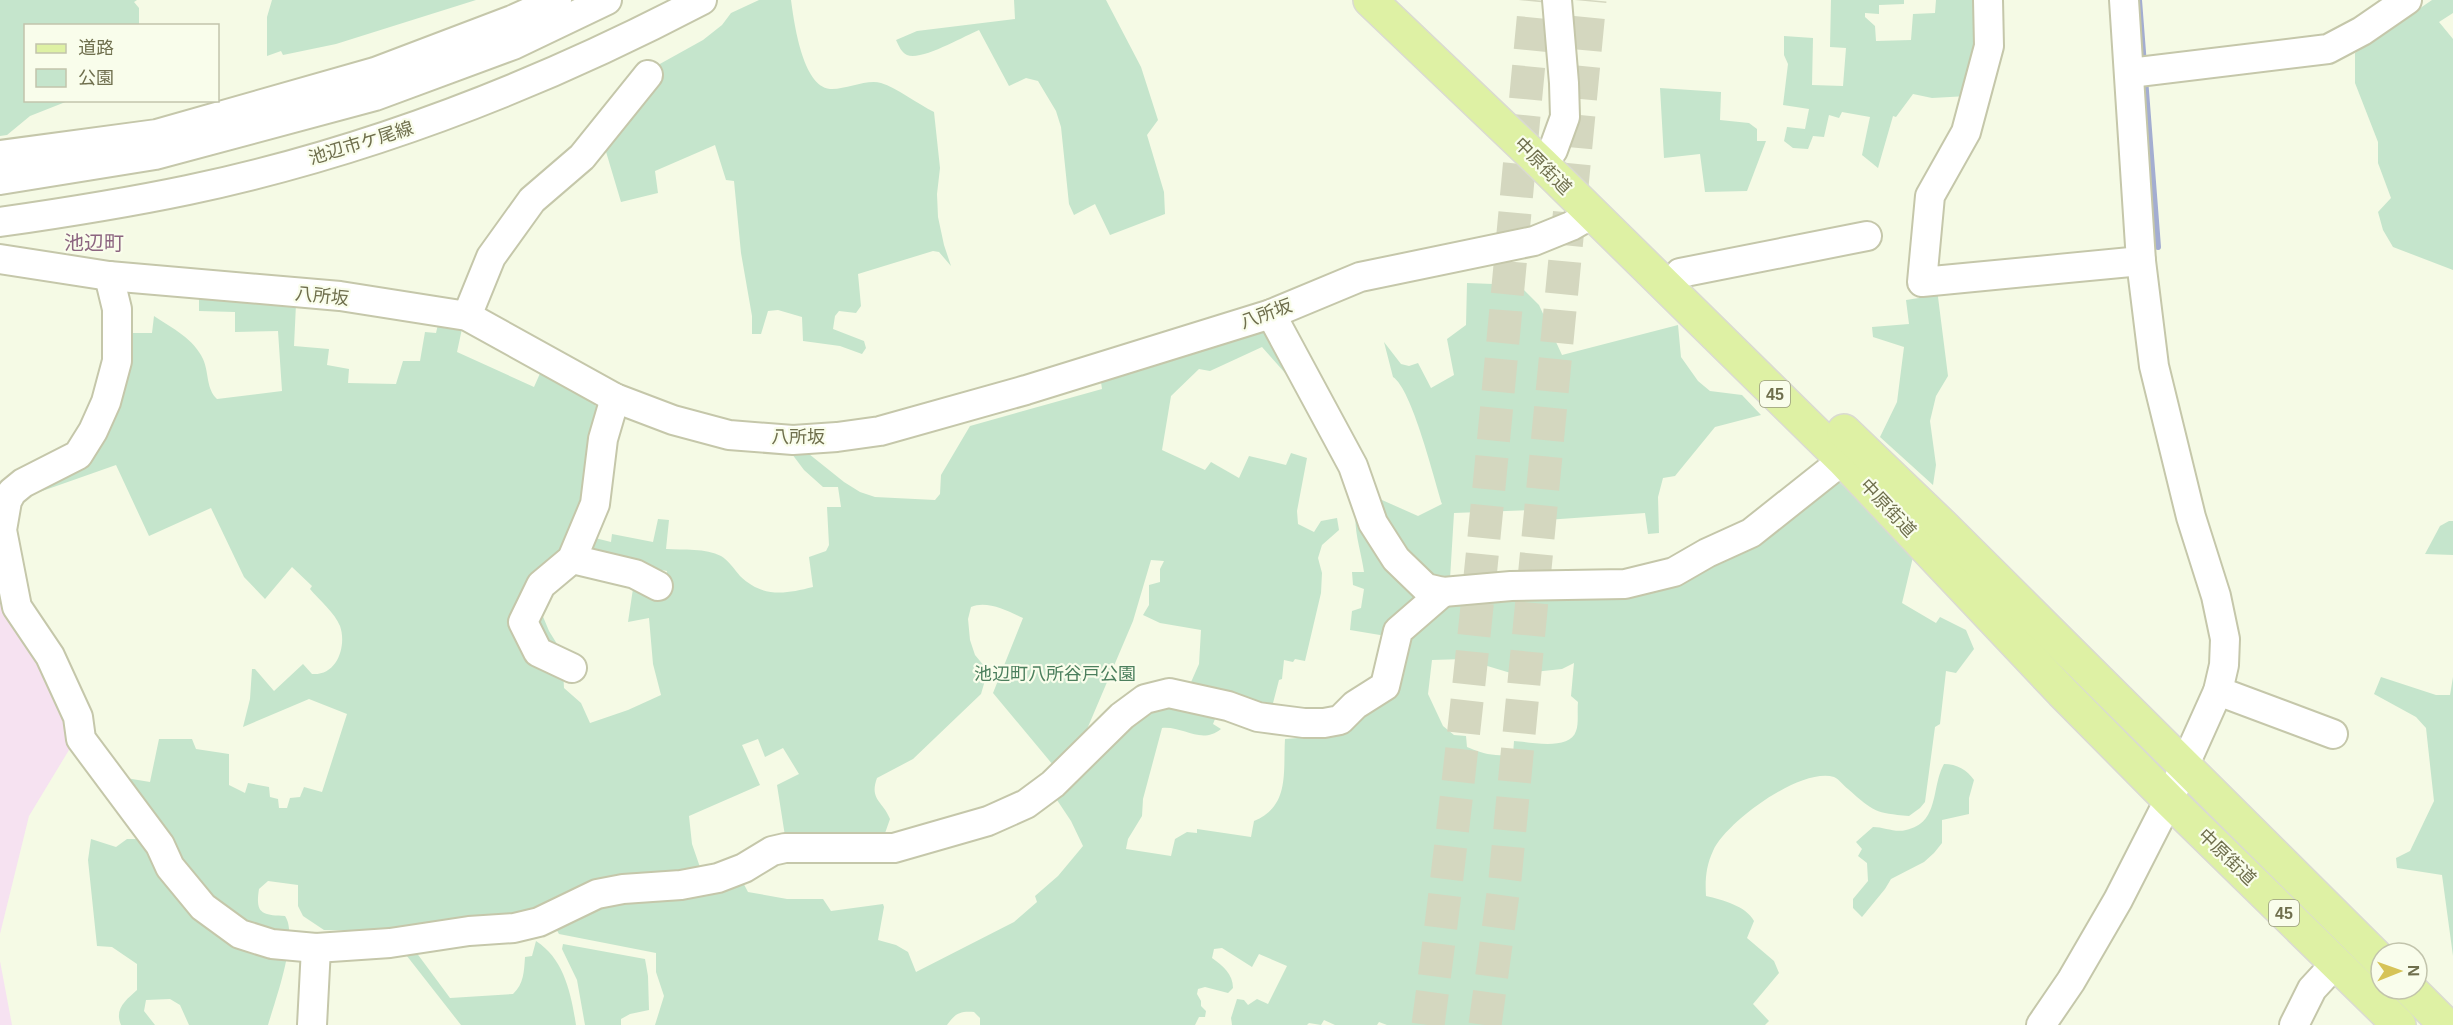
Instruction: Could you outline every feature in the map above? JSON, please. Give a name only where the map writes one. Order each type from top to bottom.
[{"type":"main road","name":"中原街道","points":[[1370,0],[1680,273],[1943,526],[2369,949]]},
{"type":"main road","name":"中原街道","points":[[1400,0],[1547,157],[1592,214],[1843,460],[2062,692],[2399,1025]]},
{"type":"main road","points":[[2422,1001],[2446,1025]]},
{"type":"street","points":[[0,155],[157,134],[375,72],[512,20],[557,0]]},
{"type":"street","points":[[0,180],[155,155],[375,96],[513,45],[607,0]]},
{"type":"street","name":"池辺市ケ尾線","points":[[0,204],[172,175],[278,148],[381,118],[532,60],[661,0]]},
{"type":"street","name":"池辺市ケ尾線","points":[[0,222],[189,189],[304,161],[396,133],[549,74],[702,0]]},
{"type":"street","points":[[1547,157],[1565,117],[1557,0]]},
{"type":"street","points":[[1988,0],[1989,46],[1966,132],[1930,196],[1922,282],[2141,261]]},
{"type":"street","points":[[2041,1025],[2071,981],[2113,909],[2169,800],[2218,691],[2224,665],[2225,639],[2216,596],[2191,518],[2154,366],[2141,261],[2124,0]]},
{"type":"street","points":[[2130,73],[2328,49],[2362,31],[2407,0]]},
{"type":"street","points":[[467,316],[491,257],[532,200],[582,157],[648,75]]},
{"type":"street","name":"八所坂","points":[[0,259],[109,276],[340,296],[467,316],[615,398],[673,420],[729,435],[793,440],[880,431],[1026,390],[1271,314],[1360,277],[1534,240],[1571,226],[1592,214]]},
{"type":"street","points":[[1680,273],[1867,236]]},
{"type":"street","points":[[109,276],[117,309],[117,361],[106,402],[93,431],[78,455],[23,483],[12,492],[7,501],[2,530],[17,607],[50,657],[78,717],[81,739],[160,845],[170,867],[203,908],[240,934],[272,944],[316,948],[390,943],[469,930],[514,928],[539,922],[597,894],[718,879],[744,868],[772,851],[785,848],[894,848],[988,821],[1026,804],[1053,784],[1122,716],[1145,699],[1169,693],[1228,706],[1258,717],[1304,723],[1340,720],[1355,705],[1385,686],[1398,630],[1443,592]]},
{"type":"street","points":[[1271,314],[1353,466],[1373,523],[1396,559],[1426,588],[1443,592],[1510,586],[1625,584],[1674,572],[1707,553],[1751,533],[1843,460]]},
{"type":"street","points":[[572,668],[538,652],[523,622],[541,585],[573,559],[595,504],[603,439],[615,398]]},
{"type":"street","points":[[573,559],[635,574],[658,586]]},
{"type":"street","points":[[2218,691],[2333,734]]},
{"type":"street","points":[[312,1025],[316,948]]},
{"type":"street","points":[[2294,1025],[2312,989],[2336,963]]},
{"type":"shaded area","points":[[0,591],[43,665],[75,740],[29,816],[0,934]]},
{"type":"shaded area","points":[[0,961],[12,1025],[0,1025]]},
{"type":"green space","points":[[0,0],[137,0],[134,2],[139,8],[139,24],[24,24],[24,102],[65,102],[30,116],[7,135],[0,136]]},
{"type":"green space","points":[[272,0],[476,0],[336,44],[283,55],[281,51],[267,56],[267,17]]},
{"type":"green space","points":[[759,0],[791,0],[801,51],[806,65],[820,85],[836,89],[869,82],[881,83],[934,112],[940,168],[937,194],[938,217],[951,266],[939,252],[933,251],[858,274],[861,306],[856,313],[839,311],[835,316],[833,329],[864,341],[866,348],[862,354],[840,346],[803,341],[802,317],[778,310],[768,311],[761,334],[752,334],[752,316],[741,253],[734,181],[726,180],[715,145],[655,171],[658,193],[621,202],[601,135],[639,99],[658,65],[703,40],[722,25],[731,13]]},
{"type":"green space","points":[[1014,0],[1106,0],[1141,67],[1158,120],[1147,135],[1164,192],[1165,214],[1110,235],[1095,204],[1074,215],[1069,204],[1061,127],[1056,111],[1038,81],[1026,78],[1009,86],[979,30],[943,47],[914,56],[903,52],[896,40],[917,31],[1015,19]]},
{"type":"green space","points":[[1831,0],[1904,0],[1904,4],[1879,5],[1879,14],[1865,13],[1865,17],[1875,26],[1876,41],[1911,40],[1913,14],[1935,13],[1936,0],[1979,0],[1981,22],[1968,96],[1932,98],[1913,94],[1896,117],[1893,116],[1878,168],[1862,155],[1870,117],[1842,112],[1839,118],[1829,115],[1824,137],[1813,136],[1808,149],[1793,148],[1784,141],[1787,127],[1805,129],[1809,109],[1783,105],[1788,64],[1784,55],[1784,36],[1813,38],[1812,85],[1843,86],[1846,48],[1830,47]]},
{"type":"green space","points":[[2432,0],[2453,0],[2453,13],[2439,22],[2453,39],[2453,270],[2393,247],[2383,230],[2378,212],[2391,198],[2378,163],[2378,142],[2355,83],[2355,53]]},
{"type":"green space","points":[[1660,88],[1721,92],[1720,120],[1749,123],[1757,129],[1757,141],[1766,141],[1747,191],[1705,192],[1700,154],[1664,158]]},
{"type":"green space","points":[[1467,283],[1519,285],[1539,305],[1562,355],[1678,325],[1681,357],[1698,381],[1710,391],[1742,395],[1761,415],[1715,427],[1675,476],[1663,478],[1658,497],[1659,533],[1648,534],[1645,513],[1532,521],[1531,510],[1454,513],[1450,579],[1612,592],[1835,478],[1899,538],[1913,557],[1902,603],[1936,623],[1940,617],[1966,630],[1974,649],[1956,673],[1946,671],[1940,724],[1935,727],[1925,802],[1920,808],[1909,816],[1882,812],[1864,802],[1836,778],[1820,776],[1803,780],[1766,799],[1733,826],[1713,851],[1706,873],[1706,896],[1720,899],[1746,911],[1754,921],[1747,938],[1774,961],[1779,973],[1753,1004],[1769,1021],[1765,1025],[1387,1025],[1379,1022],[1377,1025],[1335,1025],[1324,1020],[1321,1025],[1309,1023],[1307,1025],[1232,1025],[1231,1018],[1237,999],[1244,1000],[1248,1005],[1257,999],[1268,1004],[1287,966],[1259,954],[1252,967],[1222,948],[1214,949],[1212,958],[1229,974],[1233,988],[1228,993],[1205,987],[1198,989],[1197,994],[1201,1006],[1206,1011],[1205,1017],[1199,1017],[1195,1025],[980,1025],[980,1018],[974,1012],[969,1012],[958,1014],[947,1025],[655,1025],[664,996],[656,972],[656,953],[559,934],[555,927],[559,917],[739,875],[748,892],[787,899],[823,899],[831,911],[883,904],[878,940],[896,945],[908,952],[916,972],[1014,922],[1037,902],[1035,896],[1058,876],[1083,846],[1071,821],[1051,791],[1154,701],[1217,714],[1213,724],[1221,729],[1214,733],[1199,735],[1162,728],[1143,799],[1142,816],[1128,839],[1126,849],[1171,856],[1175,839],[1187,832],[1197,833],[1197,829],[1251,837],[1254,821],[1266,815],[1274,807],[1279,797],[1284,776],[1285,739],[1310,737],[1357,705],[1398,638],[1350,630],[1352,611],[1361,608],[1364,589],[1353,585],[1352,572],[1364,572],[1356,532],[1356,508],[1373,496],[1418,516],[1442,504],[1415,416],[1408,398],[1393,377],[1384,342],[1401,364],[1409,366],[1418,363],[1431,388],[1454,375],[1447,339],[1466,325]],"holes":[[[1464,659],[1514,674],[1562,669],[1574,663],[1571,696],[1578,702],[1578,721],[1572,737],[1566,741],[1549,744],[1514,741],[1513,754],[1507,755],[1478,751],[1467,747],[1466,736],[1454,735],[1443,726],[1428,694],[1432,660]]]},
{"type":"green space","points":[[1919,289],[1937,289],[1948,376],[1936,396],[1930,421],[1936,465],[1933,485],[1880,437],[1897,402],[1904,347],[1873,337],[1872,327],[1909,324],[1906,300],[1919,298]]},
{"type":"green space","name":"池辺町八所谷戸公園","points":[[199,298],[296,304],[294,346],[329,349],[327,365],[349,369],[348,383],[396,384],[403,361],[420,361],[425,332],[436,333],[439,320],[463,324],[457,352],[534,387],[542,369],[577,388],[592,401],[603,417],[590,504],[534,595],[549,631],[562,652],[564,688],[581,703],[590,723],[628,710],[661,695],[653,664],[649,618],[628,622],[634,582],[663,589],[667,571],[607,561],[587,554],[591,537],[611,542],[612,534],[653,542],[658,519],[669,520],[666,549],[715,553],[726,560],[749,583],[766,591],[784,592],[813,587],[809,557],[826,551],[829,545],[827,507],[841,507],[838,487],[823,487],[804,470],[792,454],[804,450],[844,482],[860,492],[875,497],[935,500],[940,494],[941,475],[970,426],[1102,389],[1100,375],[1191,342],[1191,323],[1257,305],[1293,364],[1285,373],[1262,347],[1210,371],[1199,369],[1171,396],[1162,450],[1205,470],[1211,462],[1239,478],[1249,456],[1286,465],[1291,453],[1307,458],[1297,511],[1298,524],[1314,532],[1321,521],[1337,518],[1339,530],[1322,545],[1318,558],[1322,573],[1321,593],[1305,661],[1284,660],[1282,679],[1279,680],[1272,707],[1280,734],[1250,731],[1247,718],[1188,689],[1199,664],[1201,630],[1160,623],[1143,615],[1149,605],[1149,585],[1160,582],[1160,569],[1164,561],[1151,560],[1133,621],[1082,741],[1053,765],[993,693],[1023,618],[997,607],[977,605],[971,607],[968,619],[970,640],[975,655],[985,667],[986,677],[981,694],[913,759],[877,778],[876,796],[890,819],[884,836],[785,836],[777,785],[799,774],[783,748],[765,757],[758,739],[742,745],[760,785],[689,816],[692,844],[702,873],[527,915],[369,931],[324,930],[303,916],[298,906],[298,885],[268,881],[259,889],[259,908],[266,914],[285,916],[289,925],[289,938],[288,953],[268,1025],[189,1025],[180,1005],[170,999],[146,1000],[144,1011],[155,1025],[121,1025],[120,1010],[125,1001],[137,990],[137,964],[112,947],[97,946],[88,860],[91,839],[116,847],[127,839],[141,839],[126,778],[150,782],[159,739],[192,739],[196,749],[229,754],[229,785],[245,793],[248,783],[269,787],[270,797],[278,799],[279,808],[287,808],[290,798],[300,797],[304,787],[322,792],[347,714],[309,699],[243,727],[250,699],[252,669],[255,669],[274,691],[303,664],[312,674],[321,673],[334,665],[338,658],[341,651],[342,634],[334,616],[310,589],[312,586],[292,567],[265,599],[244,577],[211,508],[149,536],[116,465],[28,496],[61,474],[123,333],[152,333],[154,316],[182,334],[199,352],[205,364],[209,385],[217,399],[282,391],[278,331],[235,332],[235,312],[199,311]]},
{"type":"green space","points":[[2453,521],[2453,555],[2425,554],[2440,526]]},
{"type":"green space","points":[[2381,677],[2436,695],[2450,695],[2453,677],[2453,956],[2442,875],[2397,868],[2396,858],[2410,851],[2434,801],[2426,728],[2416,717],[2374,694]]},
{"type":"green space","points":[[1944,764],[1961,768],[1974,780],[1969,798],[1969,814],[1942,820],[1942,843],[1934,853],[1924,862],[1891,879],[1862,917],[1853,908],[1853,899],[1868,881],[1867,863],[1858,856],[1862,849],[1856,842],[1873,827],[1902,831],[1917,826],[1924,820],[1930,812]]},
{"type":"green space","points":[[536,941],[546,948],[560,967],[569,989],[576,1025],[461,1025],[403,951],[416,952],[450,998],[513,994],[521,982],[525,957],[532,956]]},
{"type":"green space","points":[[563,944],[645,959],[649,1010],[630,1014],[621,1019],[621,1025],[585,1025],[577,980],[562,949]]},
{"type":"waterway","points":[[2139,0],[2144,65]]},
{"type":"waterway","points":[[2145,78],[2158,247]]},
{"type":"tunnel","points":[[1428,1025],[1473,641],[1535,0]]},
{"type":"tunnel","points":[[1485,1025],[1505,879],[1590,0]]},
{"type":"district","name":"池辺町","points":[[94,243]]}]
